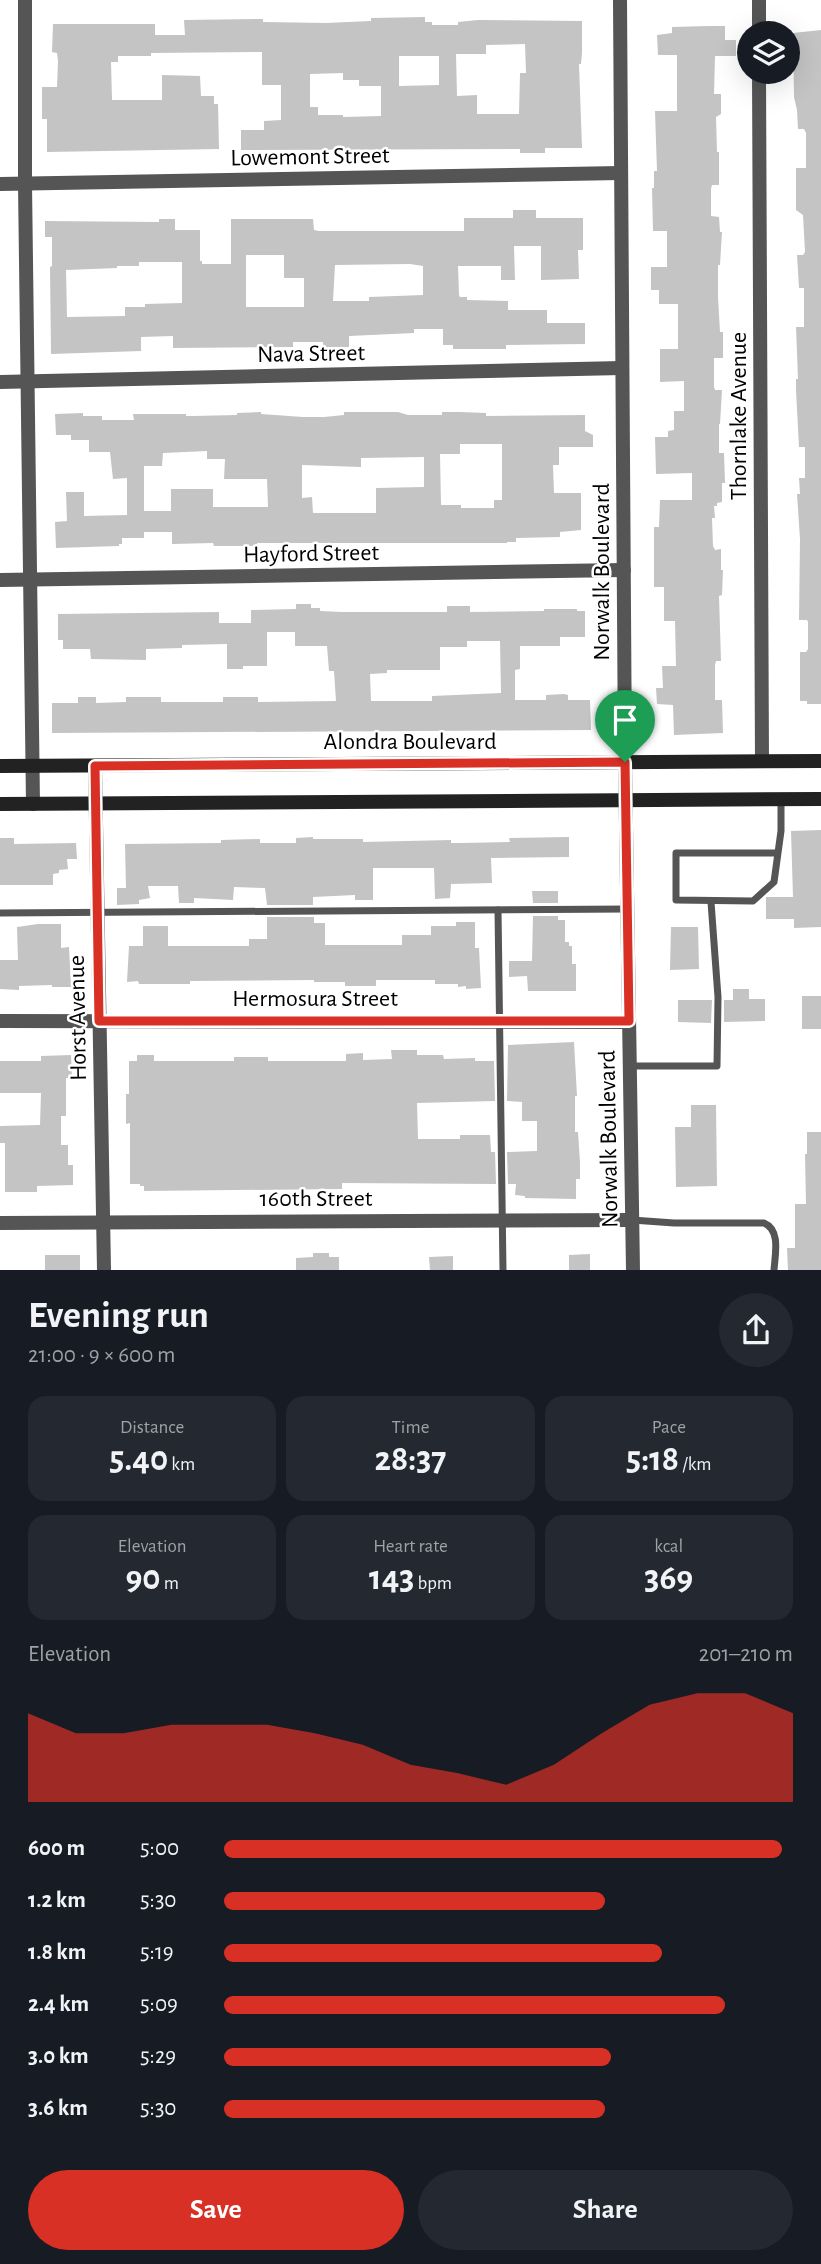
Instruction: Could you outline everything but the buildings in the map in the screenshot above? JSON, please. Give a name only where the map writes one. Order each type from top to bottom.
[{"type":"main road","name":"Alondra Boulevard","points":[[0,766],[821,761]]},
{"type":"main road","points":[[0,804],[821,799]]},
{"type":"street","points":[[25,0],[33,804]]},
{"type":"street","name":"Norwalk Boulevard","points":[[620,0],[625,762],[633,1270]]},
{"type":"street","points":[[759,0],[759,21]]},
{"type":"street","name":"Thornlake Avenue","points":[[759,84],[762,761]]},
{"type":"street","name":"Lowemont Street","points":[[0,184],[621,173]]},
{"type":"street","name":"Nava Street","points":[[0,382],[622,368]]},
{"type":"street","name":"Hayford Street","points":[[0,580],[624,570]]},
{"type":"street","name":"Horst Avenue","points":[[95,766],[104,1270]]},
{"type":"street","name":"Hermosura Street","points":[[0,1021],[629,1021]]},
{"type":"street","name":"160th Street","points":[[0,1223],[632,1220]]},
{"type":"lane","points":[[778,853],[676,853],[676,900],[753,901],[774,882],[778,853],[781,831],[781,799]]},
{"type":"lane","points":[[630,1066],[717,1066],[718,997],[711,902]]},
{"type":"lane","points":[[0,913],[627,909]]},
{"type":"lane","points":[[498,910],[503,1270]]},
{"type":"lane","points":[[632,1220],[764,1223],[775,1233],[775,1270]]},
{"type":"route","points":[[625,762],[629,1021],[99,1021],[95,766],[625,762]]}]
